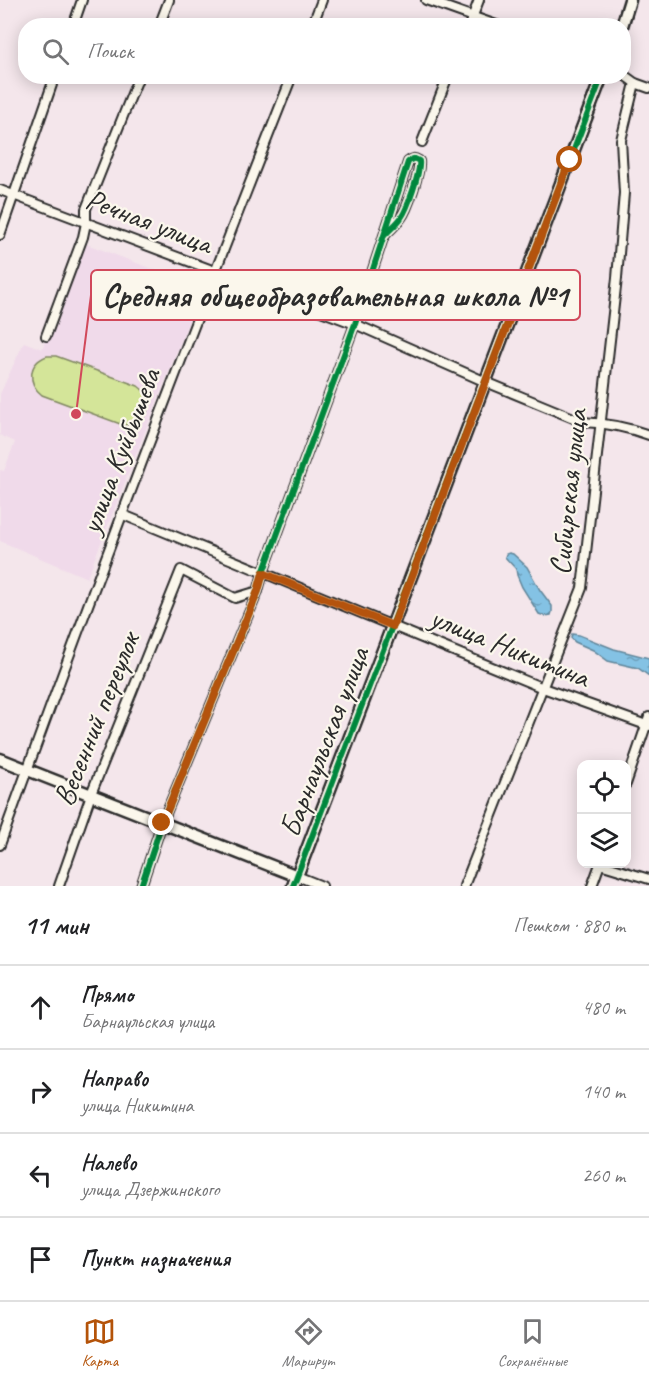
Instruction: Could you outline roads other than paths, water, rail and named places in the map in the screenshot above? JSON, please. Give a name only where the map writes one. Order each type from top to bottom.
[{"type":"street","points":[[76,18],[82,0]]},
{"type":"street","points":[[162,18],[169,0]]},
{"type":"street","points":[[315,18],[322,0]]},
{"type":"street","points":[[426,0],[478,18]]},
{"type":"street","points":[[473,16],[479,0]]},
{"type":"street","points":[[624,18],[630,0]]},
{"type":"street","points":[[631,80],[649,88]]},
{"type":"street","name":"Сибирская улица","points":[[464,886],[582,588],[617,278],[624,193],[621,140],[635,83]]},
{"type":"street","points":[[0,235],[53,84]]},
{"type":"street","points":[[46,336],[83,237],[86,209],[136,84]]},
{"type":"street","name":"улица Куйбышева","points":[[0,844],[121,514],[289,84]]},
{"type":"street","points":[[422,142],[445,84]]},
{"type":"street","name":"Барнаульская улица","points":[[295,881],[599,84]]},
{"type":"street","points":[[141,886],[162,823],[258,591],[355,324],[408,162],[415,159],[419,161],[420,166],[402,218],[384,236]]},
{"type":"street","name":"Речная улица","points":[[0,190],[355,324],[583,422],[600,422],[630,428],[649,435]]},
{"type":"street","name":"улица Никитина","points":[[121,514],[543,688],[648,723]]},
{"type":"street","name":"Весенний переулок","points":[[59,886],[91,795],[182,570],[234,598],[258,591]]},
{"type":"street","points":[[631,772],[648,723]]},
{"type":"street","points":[[0,759],[162,823],[295,881],[322,886]]},
{"type":"street","points":[[592,886],[599,868]]},
{"type":"street","points":[[613,868],[649,879]]},
{"type":"water","points":[[509,553],[527,567],[552,606],[551,615],[539,614],[522,587],[516,569],[505,557]]},
{"type":"water","points":[[572,634],[614,649],[649,658],[649,676],[638,668],[608,661],[593,650],[575,642],[571,638]]},
{"type":"place","name":"Средняя общеобразовательная школа №1","points":[[76,414]]}]
